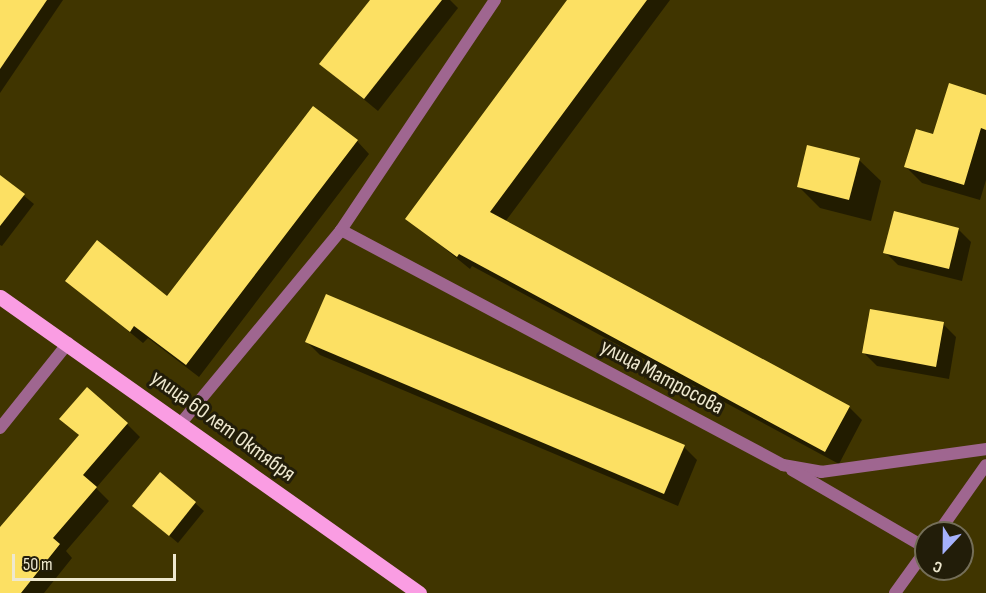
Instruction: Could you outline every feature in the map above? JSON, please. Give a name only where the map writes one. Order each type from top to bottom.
[{"type":"main road","name":"улица 60 лет Октября","points":[[0,297],[419,593]]},
{"type":"street","points":[[181,423],[341,230],[495,0]]},
{"type":"street","name":"улица Матросова","points":[[341,230],[783,465],[821,471],[986,449]]},
{"type":"street","points":[[0,428],[68,343]]},
{"type":"street","points":[[783,465],[914,542]]},
{"type":"street","points":[[946,521],[986,465]]},
{"type":"street","points":[[895,593],[914,566]]},
{"type":"building","points":[[0,0],[47,0],[0,69]]},
{"type":"building","points":[[370,0],[442,0],[364,99],[319,64]]},
{"type":"building","points":[[567,0],[647,0],[490,212],[850,406],[825,452],[459,254],[457,257],[405,219]]},
{"type":"building","points":[[949,83],[986,95],[986,130],[981,128],[964,185],[904,167],[916,129],[933,134]]},
{"type":"building","points":[[313,106],[358,140],[186,365],[134,326],[130,332],[65,281],[97,240],[167,296]]},
{"type":"building","points":[[807,145],[860,158],[849,200],[797,187]]},
{"type":"building","points":[[0,175],[25,194],[0,226]]},
{"type":"building","points":[[894,211],[959,228],[949,269],[883,253]]},
{"type":"building","points":[[326,294],[685,445],[664,494],[305,342]]},
{"type":"building","points":[[870,309],[944,322],[936,367],[862,353]]},
{"type":"building","points":[[87,387],[128,423],[83,475],[97,487],[53,538],[60,544],[21,593],[0,593],[0,527],[79,435],[59,419]]},
{"type":"building","points":[[160,472],[196,502],[169,536],[132,506]]}]
